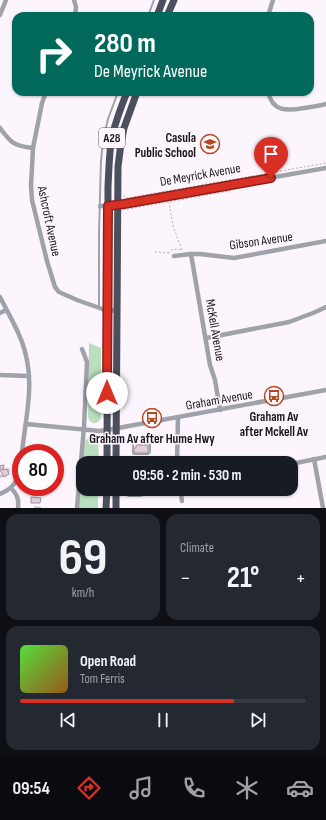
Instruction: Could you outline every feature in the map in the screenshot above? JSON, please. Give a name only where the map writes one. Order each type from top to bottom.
[{"type":"highway","points":[[158,12],[163,0]]},
{"type":"highway","points":[[169,12],[174,0]]},
{"type":"highway","name":"A28","points":[[107,456],[108,206],[110,156],[112,137],[116,121],[125,96]]},
{"type":"highway","name":"A28","points":[[116,456],[117,310],[120,207],[118,167],[124,128],[136,96]]},
{"type":"highway","points":[[106,496],[106,508]]},
{"type":"highway","points":[[116,496],[116,508]]},
{"type":"street","points":[[0,15],[6,0]]},
{"type":"street","points":[[74,0],[76,7],[75,12]]},
{"type":"street","points":[[269,12],[273,0]]},
{"type":"street","name":"Ashcroft Avenue","points":[[45,96],[33,148],[31,186],[32,200],[55,287],[59,292],[77,300],[108,310],[117,310]]},
{"type":"street","points":[[269,96],[271,101],[277,107],[287,110],[295,110],[326,104]]},
{"type":"street","points":[[0,128],[9,140],[16,145],[33,148]]},
{"type":"street","name":"De Meyrick Avenue","points":[[100,206],[120,207],[326,168]]},
{"type":"street","name":"Gibson Avenue","points":[[174,256],[200,254],[234,258],[326,241]]},
{"type":"street","name":"McKell Avenue","points":[[191,254],[210,365],[215,380],[220,410]]},
{"type":"street","points":[[0,297],[24,349],[28,366],[29,396],[23,444]]},
{"type":"street","points":[[206,338],[288,322],[326,307]]},
{"type":"street","points":[[0,313],[6,310]]},
{"type":"street","points":[[77,508],[84,430],[87,362],[82,349]]},
{"type":"street","points":[[0,375],[29,376]]},
{"type":"street","name":"Graham Avenue","points":[[26,424],[99,431],[326,390]]},
{"type":"street","points":[[177,456],[178,417]]},
{"type":"street","points":[[298,463],[326,457]]},
{"type":"street","points":[[314,460],[323,508]]},
{"type":"street","points":[[0,494],[11,488],[17,494],[19,501],[18,508]]},
{"type":"street","points":[[181,496],[182,501]]},
{"type":"lane","points":[[150,12],[154,0]]},
{"type":"lane","points":[[99,307],[100,170],[108,119],[117,96]]},
{"type":"lane","points":[[133,439],[132,453],[148,454],[150,452],[149,436]]},
{"type":"path","name":"De Meyrick Avenue","points":[[123,191],[126,198],[326,163]]},
{"type":"path","points":[[120,207],[169,202],[230,190]]},
{"type":"path","points":[[155,252],[168,252],[173,249],[182,250],[173,226],[169,202]]},
{"type":"path","points":[[168,252],[174,256]]},
{"type":"green space","points":[[89,343],[101,348],[101,418],[96,423],[90,421],[88,416]]},
{"type":"green space","points":[[92,437],[96,438],[98,441],[99,456],[84,456],[85,442],[87,439]]},
{"type":"green space","points":[[80,496],[98,496],[98,508],[79,508]]},
{"type":"building","points":[[136,445],[148,445],[148,452],[134,453],[134,448],[136,448]]},
{"type":"building","points":[[3,465],[4,468],[2,470],[7,469],[9,474],[4,477],[0,470],[0,466]]},
{"type":"building","points":[[31,497],[41,498],[40,503],[31,503]]},
{"type":"place","name":"Casula Public School","points":[[210,144]]},
{"type":"place","name":"Graham Av after Mckell Av","points":[[274,396]]},
{"type":"place","name":"Graham Av after Hume Hwy","points":[[152,418]]},
{"type":"route","points":[[107,393],[108,206],[271,178]]}]
